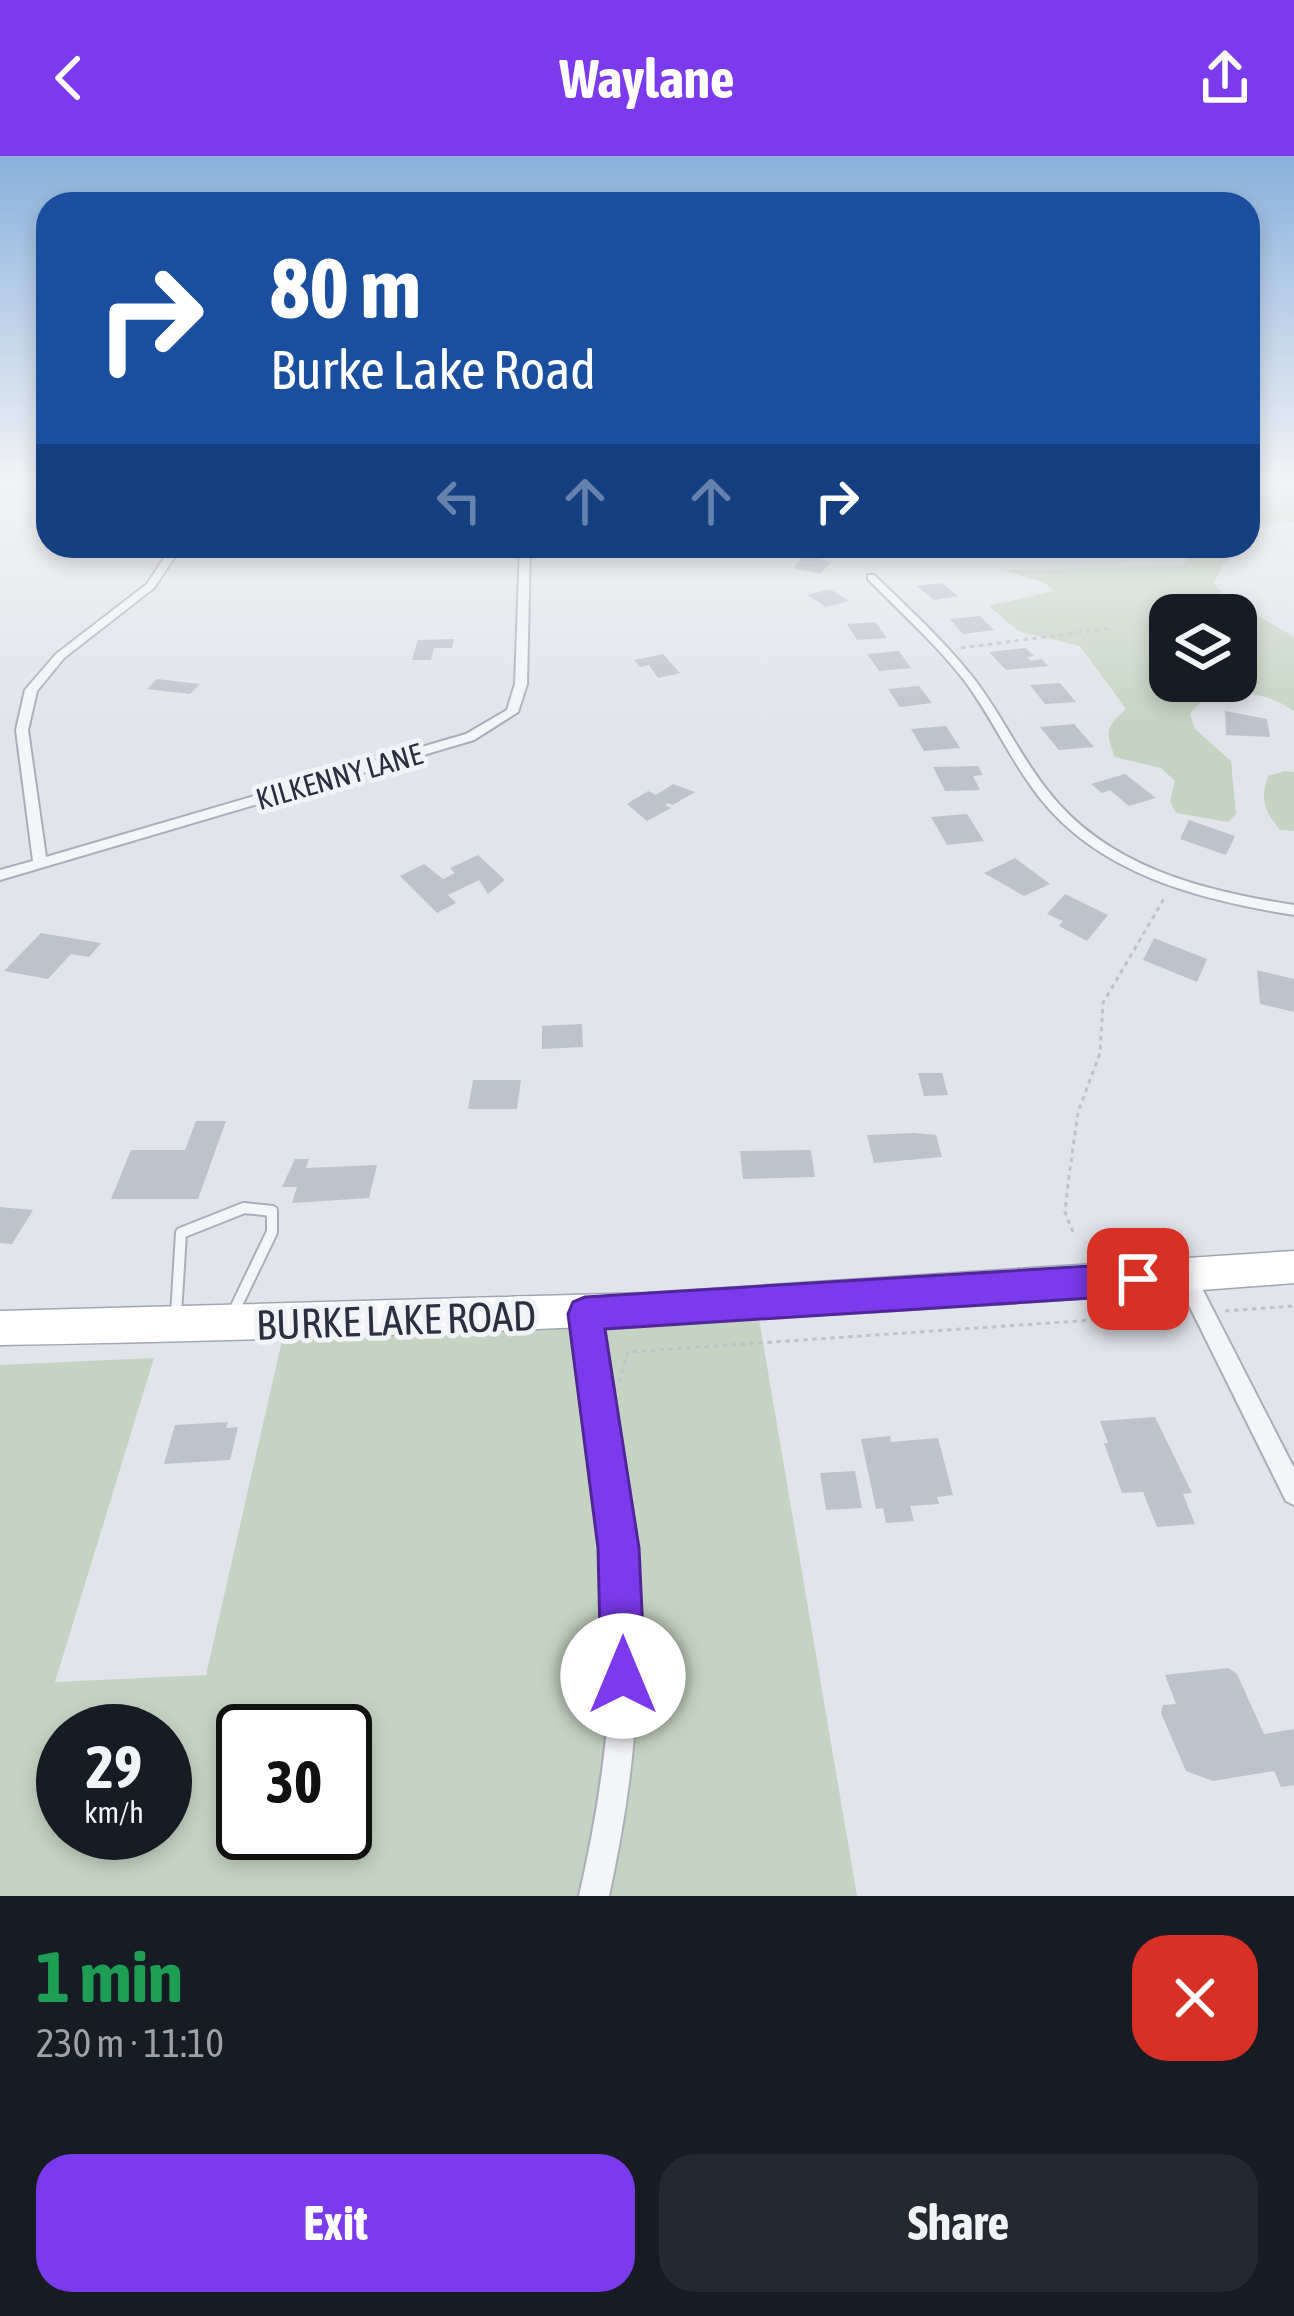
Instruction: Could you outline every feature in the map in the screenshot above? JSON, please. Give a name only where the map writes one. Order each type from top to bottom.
[{"type":"main road","name":"BURKE LAKE ROAD","points":[[0,1328],[585,1314],[1294,1267]]},
{"type":"street","points":[[40,863],[22,730],[31,690],[60,656],[152,586],[167,562]]},
{"type":"street","name":"KILKENNY LANE","points":[[0,874],[470,737],[512,712],[521,684],[525,562]]},
{"type":"street","points":[[871,577],[943,650],[981,696],[1054,807],[1091,840],[1174,882],[1233,900],[1294,910]]},
{"type":"street","points":[[1185,1276],[1294,1493]]},
{"type":"street","points":[[585,1314],[618,1548],[624,1633],[621,1720],[608,1832],[594,1896]]},
{"type":"lane","points":[[174,1326],[182,1276],[177,1256],[181,1233],[244,1208],[272,1211],[272,1232],[227,1325]]},
{"type":"path","points":[[943,650],[1114,628]]},
{"type":"path","points":[[1072,1232],[1065,1212],[1068,1184],[1078,1112],[1100,1053],[1103,1003],[1174,882]]},
{"type":"path","points":[[598,1406],[619,1383],[628,1352],[1294,1306]]},
{"type":"green space","points":[[1227,562],[1214,584],[1223,594],[1149,594],[1149,702],[1202,702],[1190,714],[1195,729],[1231,761],[1236,814],[1228,822],[1176,813],[1170,801],[1175,781],[1161,768],[1115,757],[1109,730],[1126,709],[1080,646],[1018,631],[989,606],[1054,591],[1045,583],[1002,570]]},
{"type":"green space","points":[[1257,615],[1294,637],[1294,712],[1257,695]]},
{"type":"green space","points":[[1294,772],[1294,831],[1280,830],[1265,804],[1268,776]]},
{"type":"green space","points":[[757,1307],[857,1896],[0,1896],[0,1365],[154,1358],[55,1682],[206,1675],[283,1336]]},
{"type":"building","points":[[798,562],[832,562],[820,574],[793,568]]},
{"type":"building","points":[[941,583],[958,596],[934,600],[917,586]]},
{"type":"building","points":[[830,589],[849,601],[826,607],[808,595]]},
{"type":"building","points":[[980,616],[994,630],[963,634],[950,619]]},
{"type":"building","points":[[875,622],[887,638],[857,640],[847,624]]},
{"type":"building","points":[[454,639],[452,648],[434,648],[431,660],[412,660],[418,640]]},
{"type":"building","points":[[1026,648],[1034,656],[1027,657],[1031,661],[1042,659],[1048,666],[1006,670],[989,652]]},
{"type":"building","points":[[899,651],[911,668],[879,671],[867,654]]},
{"type":"building","points":[[663,654],[680,673],[658,678],[649,665],[640,667],[634,660]]},
{"type":"building","points":[[157,679],[200,684],[190,694],[147,689]]},
{"type":"building","points":[[1060,683],[1076,702],[1045,704],[1030,685]]},
{"type":"building","points":[[919,686],[932,703],[900,707],[888,689]]},
{"type":"building","points":[[1225,711],[1267,719],[1270,737],[1226,735]]},
{"type":"building","points":[[1074,724],[1094,747],[1059,750],[1040,727]]},
{"type":"building","points":[[946,726],[960,748],[924,751],[911,729]]},
{"type":"building","points":[[978,766],[983,775],[973,776],[980,790],[945,791],[933,767]]},
{"type":"building","points":[[1125,774],[1156,798],[1129,806],[1110,790],[1102,793],[1091,784]]},
{"type":"building","points":[[673,784],[695,792],[673,805],[668,803],[665,805],[671,808],[647,821],[627,804],[648,791],[656,795]]},
{"type":"building","points":[[967,814],[984,841],[947,845],[931,817]]},
{"type":"building","points":[[1189,820],[1235,836],[1226,855],[1180,839]]},
{"type":"building","points":[[478,855],[505,880],[488,894],[479,880],[448,895],[456,903],[437,913],[400,876],[424,864],[443,879],[455,873],[450,868]]},
{"type":"building","points":[[1015,858],[1050,884],[1024,896],[984,873]]},
{"type":"building","points":[[1065,894],[1108,915],[1087,941],[1047,914]]},
{"type":"building","points":[[41,933],[101,943],[89,957],[71,954],[48,979],[4,971]]},
{"type":"building","points":[[1154,938],[1207,959],[1197,982],[1143,960]]},
{"type":"building","points":[[1257,970],[1294,979],[1294,1012],[1260,1004]]},
{"type":"building","points":[[582,1024],[583,1047],[542,1049],[542,1026]]},
{"type":"building","points":[[918,1073],[942,1073],[948,1095],[924,1096]]},
{"type":"building","points":[[473,1080],[521,1080],[517,1109],[468,1109]]},
{"type":"building","points":[[196,1121],[226,1121],[198,1199],[111,1199],[131,1150],[185,1150]]},
{"type":"building","points":[[867,1135],[936,1135],[942,1157],[874,1163]]},
{"type":"building","points":[[811,1150],[815,1177],[743,1179],[740,1151]]},
{"type":"building","points":[[295,1159],[309,1159],[306,1168],[377,1165],[369,1198],[292,1203],[297,1187],[282,1187]]},
{"type":"building","points":[[0,1207],[33,1210],[12,1244],[0,1243]]},
{"type":"building","points":[[1155,1417],[1192,1493],[1183,1494],[1195,1524],[1157,1527],[1143,1492],[1122,1493],[1100,1421]]},
{"type":"building","points":[[228,1422],[226,1428],[238,1427],[230,1460],[164,1464],[175,1425]]},
{"type":"building","points":[[890,1436],[891,1442],[938,1438],[953,1495],[937,1497],[939,1504],[910,1506],[914,1521],[886,1523],[883,1508],[876,1509],[861,1439]]},
{"type":"building","points":[[855,1471],[862,1508],[826,1510],[820,1473]]},
{"type":"building","points":[[1228,1668],[1237,1674],[1264,1734],[1294,1729],[1294,1785],[1281,1787],[1274,1771],[1213,1781],[1186,1771],[1161,1713],[1163,1705],[1176,1704],[1165,1675]]},
{"type":"route","points":[[623,1676],[618,1548],[585,1314],[1138,1279]]}]
